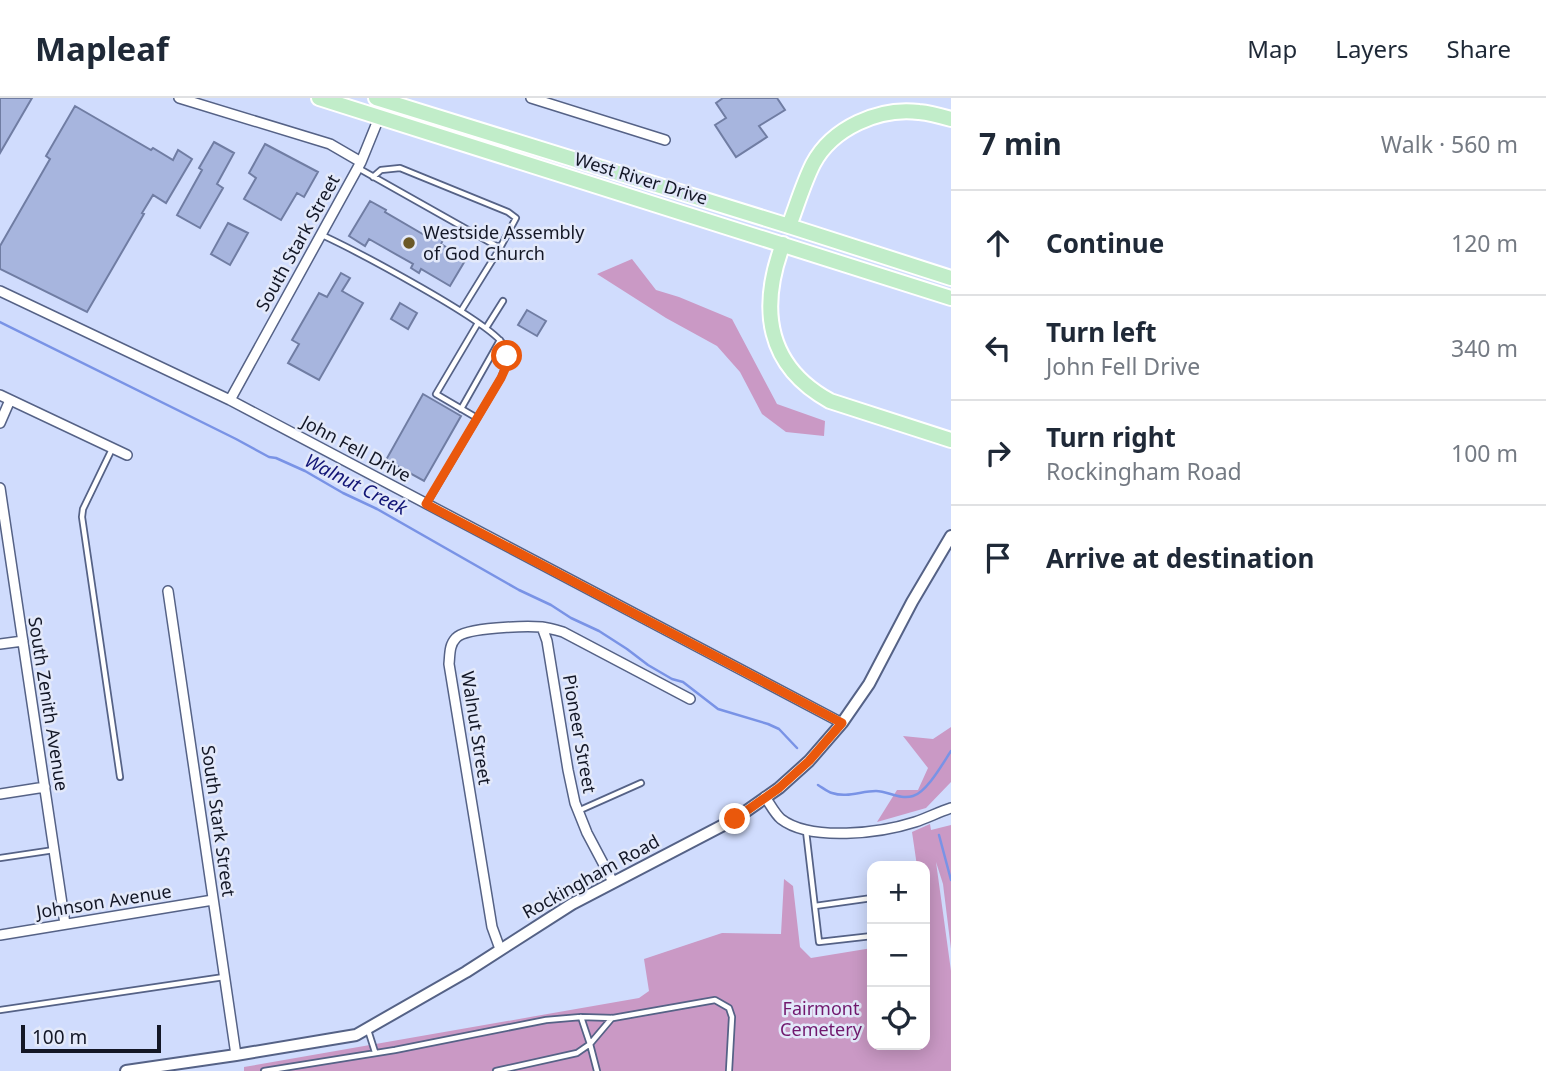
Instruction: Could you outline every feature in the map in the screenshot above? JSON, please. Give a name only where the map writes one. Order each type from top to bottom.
[{"type":"main road","name":"West River Drive","points":[[319,98],[951,298]]},
{"type":"main road","name":"West River Drive","points":[[383,99],[951,278]]},
{"type":"main road","points":[[789,226],[813,163],[838,133],[880,114],[898,111],[919,111],[951,119]]},
{"type":"main road","points":[[783,244],[771,284],[769,302],[776,343],[798,378],[830,401],[951,440]]},
{"type":"street","points":[[179,98],[330,144],[360,165]]},
{"type":"street","points":[[531,98],[664,140]]},
{"type":"street","name":"South Stark Street","points":[[230,400],[360,165],[380,118],[383,99]]},
{"type":"street","name":"John Fell Drive","points":[[0,291],[230,400],[842,723]]},
{"type":"street","points":[[0,395],[127,455]]},
{"type":"street","points":[[0,423],[10,400]]},
{"type":"street","name":"South Zenith Avenue","points":[[0,488],[65,924]]},
{"type":"street","name":"Rockingham Road","points":[[126,1071],[356,1035],[466,972],[572,904],[724,825],[765,797],[809,761],[842,723],[869,684],[951,537]]},
{"type":"street","name":"South Stark Street","points":[[168,591],[236,1055]]},
{"type":"street","name":"Walnut Street","points":[[500,949],[492,927],[449,664],[450,649],[456,638],[464,632],[489,629],[542,627],[563,632],[690,699]]},
{"type":"street","name":"Pioneer Street","points":[[542,627],[547,641],[568,770],[578,811],[613,882]]},
{"type":"street","points":[[0,644],[23,641]]},
{"type":"street","points":[[0,794],[45,787]]},
{"type":"street","points":[[765,797],[780,819],[806,831],[844,833],[879,830],[916,821],[951,807]]},
{"type":"street","name":"Johnson Avenue","points":[[0,934],[214,900]]},
{"type":"lane","points":[[360,165],[373,177],[500,248]]},
{"type":"lane","points":[[373,177],[381,170],[400,168],[508,212],[516,218],[461,311]]},
{"type":"lane","points":[[320,234],[347,246],[461,311],[486,328],[505,348],[506,367],[426,504]]},
{"type":"lane","points":[[486,328],[503,301]]},
{"type":"lane","points":[[477,418],[436,394],[478,323]]},
{"type":"lane","points":[[461,409],[500,340]]},
{"type":"lane","points":[[112,448],[83,509],[82,517],[120,777]]},
{"type":"lane","points":[[578,811],[641,783]]},
{"type":"lane","points":[[806,831],[820,942],[867,937]]},
{"type":"lane","points":[[0,858],[54,850]]},
{"type":"lane","points":[[815,906],[867,899]]},
{"type":"lane","points":[[0,1010],[225,977]]},
{"type":"lane","points":[[264,1071],[296,1068],[545,1020],[613,1018],[715,1000],[729,1008],[732,1017],[729,1071]]},
{"type":"lane","points":[[580,1017],[597,1071]]},
{"type":"lane","points":[[496,1071],[577,1053],[590,1044],[613,1018]]},
{"type":"lane","points":[[368,1028],[375,1052]]},
{"type":"green space","points":[[632,259],[656,290],[732,319],[777,404],[825,421],[824,436],[786,432],[762,414],[740,372],[717,346],[666,318],[597,274]]},
{"type":"green space","points":[[951,727],[951,782],[926,808],[877,822],[897,790],[918,790],[928,768],[903,736],[933,739]]},
{"type":"green space","name":"Fairmont Cemetery","points":[[930,824],[931,830],[951,825],[951,949],[943,884],[936,862],[951,971],[951,1071],[244,1071],[244,1067],[639,998],[649,991],[644,959],[722,933],[781,934],[784,879],[793,886],[800,947],[811,958],[867,949],[867,1050],[930,1050],[930,861],[916,861],[912,832]]},
{"type":"building","points":[[0,98],[32,98],[0,153]]},
{"type":"building","points":[[723,98],[777,98],[785,110],[759,126],[767,137],[736,157],[715,125],[726,118],[716,103]]},
{"type":"building","points":[[75,106],[173,160],[178,150],[192,159],[166,203],[153,195],[87,312],[0,269],[0,246],[50,159],[46,156]]},
{"type":"building","points":[[214,142],[234,153],[217,184],[223,188],[200,228],[177,215]]},
{"type":"building","points":[[265,144],[318,172],[304,197],[297,193],[281,220],[244,199],[256,178],[249,173]]},
{"type":"building","name":"Westside Assembly of God Church","points":[[370,201],[426,236],[430,230],[444,238],[441,244],[466,259],[450,286],[421,269],[419,273],[411,268],[413,264],[369,239],[365,246],[349,236]]},
{"type":"building","points":[[228,223],[248,233],[230,265],[211,254]]},
{"type":"building","points":[[341,273],[350,278],[342,291],[363,303],[319,380],[288,363],[299,344],[292,340],[319,293],[327,297]]},
{"type":"building","points":[[400,303],[417,313],[408,329],[391,319]]},
{"type":"building","points":[[527,310],[546,321],[537,336],[518,325]]},
{"type":"building","points":[[423,394],[461,416],[424,481],[386,460]]},
{"type":"waterway","name":"Walnut Creek","points":[[0,322],[377,509],[519,590],[599,631],[648,665],[672,679],[683,682],[718,709],[779,729],[797,748]]},
{"type":"waterway","name":"Walnut Creek","points":[[818,785],[838,794],[876,791],[903,797],[913,796],[929,783],[951,751]]},
{"type":"waterway","points":[[939,835],[951,880]]},
{"type":"place","name":"Westside Assembly of God Church","points":[[409,243]]},
{"type":"route","points":[[507,356],[501,378],[426,504],[842,723],[809,761],[779,788],[735,819]]}]
